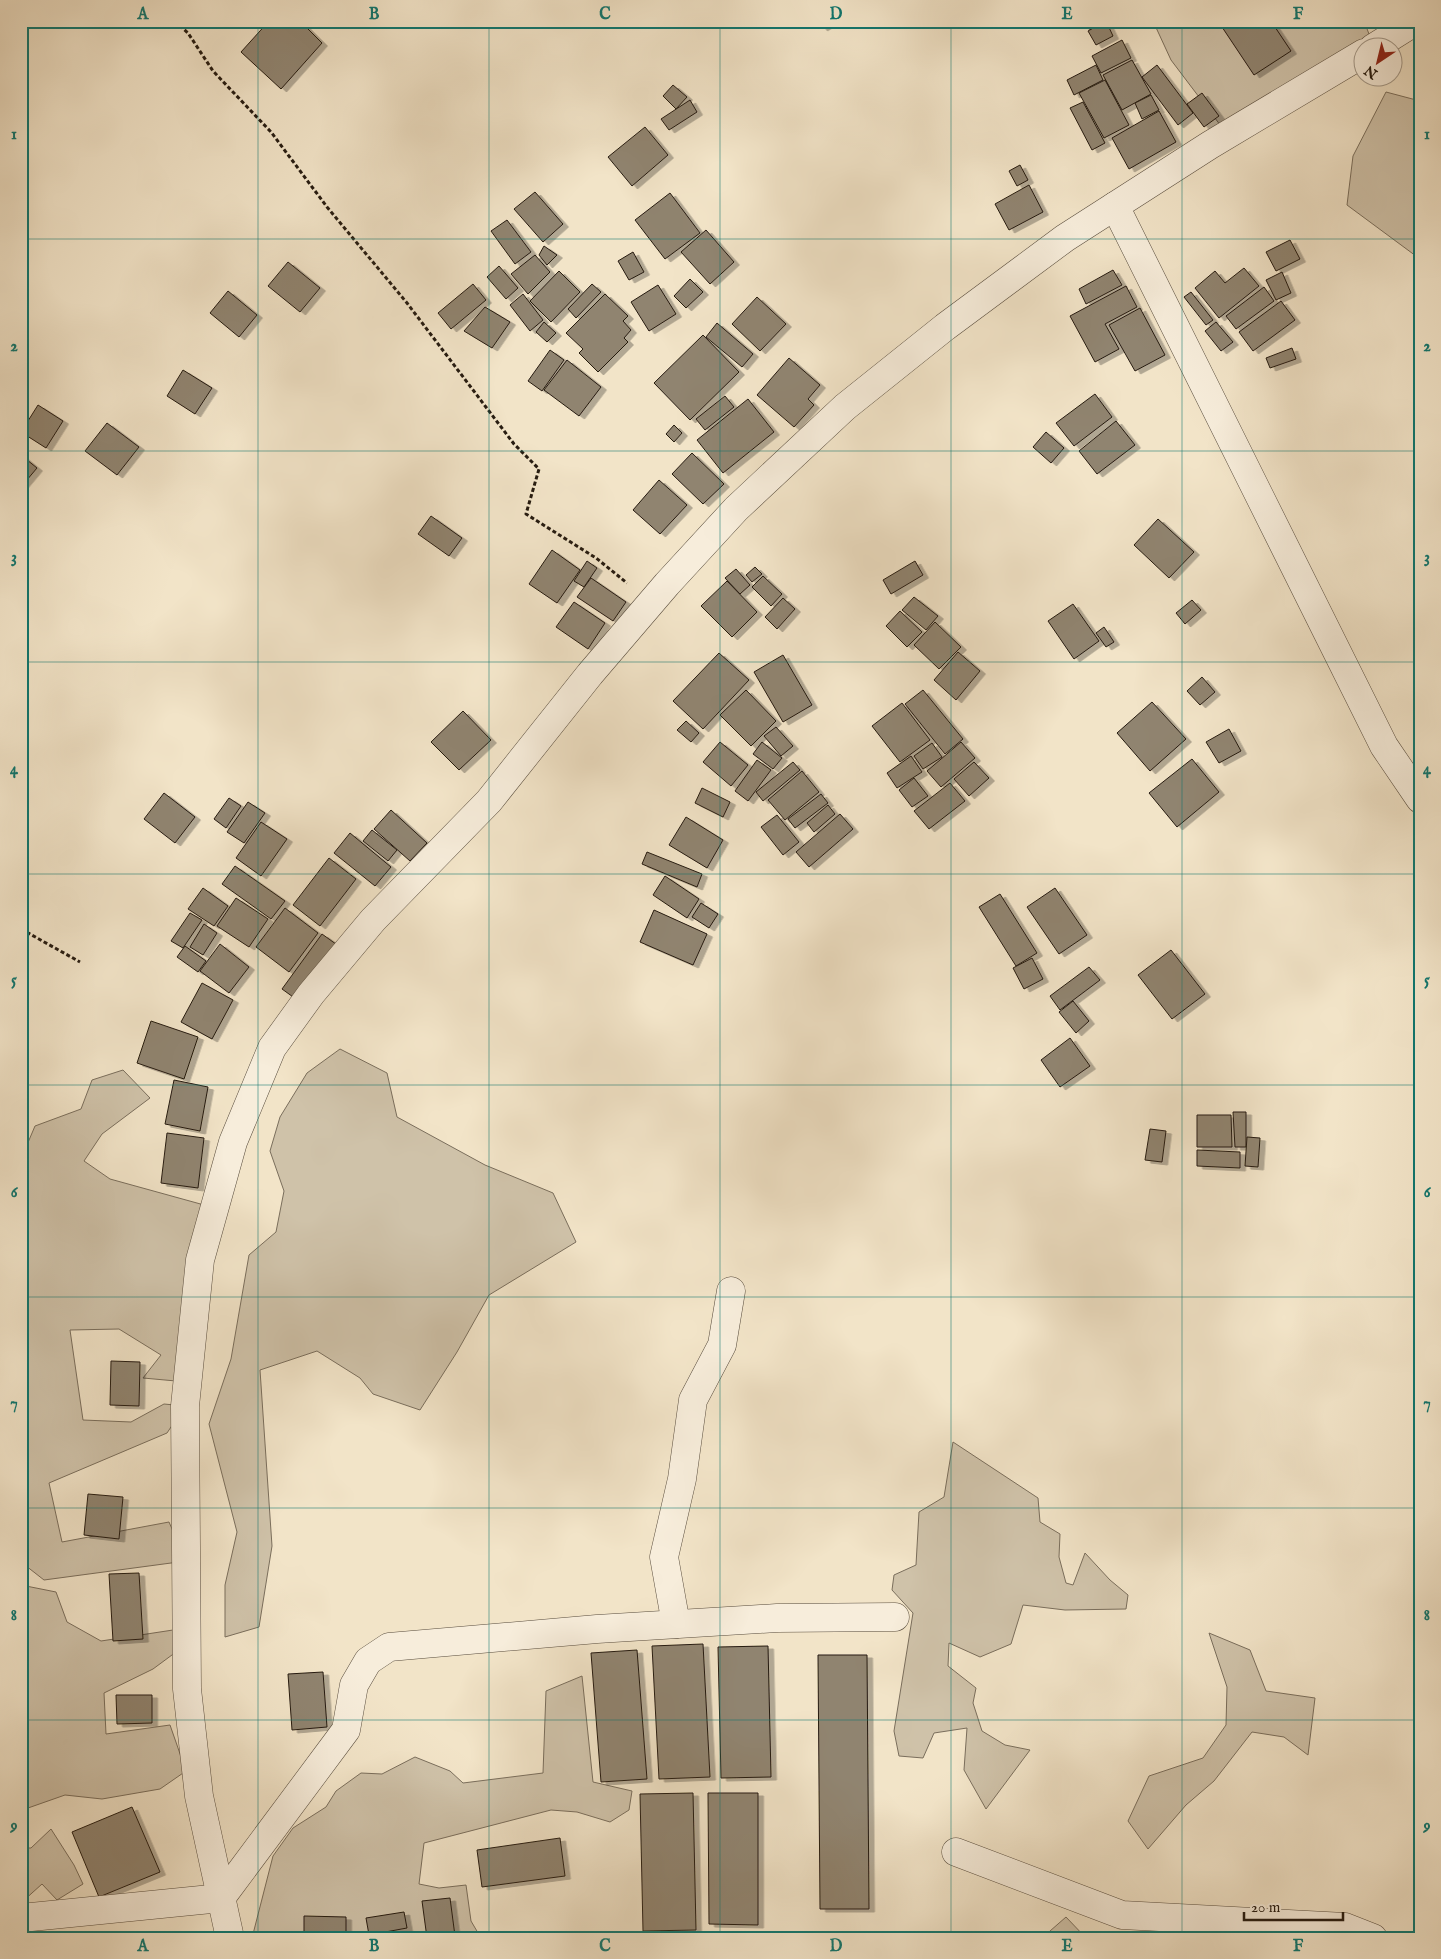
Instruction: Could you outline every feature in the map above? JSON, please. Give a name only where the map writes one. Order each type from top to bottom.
[{"type":"street","points":[[1389,38],[1416,21]]},
{"type":"street","points":[[230,1938],[199,1796],[187,1689],[185,1406],[200,1260],[233,1142],[272,1048],[311,994],[373,920],[489,801],[590,674],[651,603],[736,509],[845,407],[945,327],[1066,238],[1222,138],[1354,59]]},
{"type":"street","points":[[1115,206],[1384,746],[1420,799]]},
{"type":"street","points":[[676,1624],[664,1556],[682,1480],[693,1400],[722,1345],[731,1290]]},
{"type":"street","points":[[21,1918],[221,1898],[346,1730],[354,1685],[368,1661],[388,1647],[676,1624],[777,1618],[895,1617]]},
{"type":"street","points":[[956,1852],[1122,1915],[1345,1927],[1373,1938]]},
{"type":"path","points":[[175,21],[188,33],[213,71],[271,132],[327,207],[407,303],[514,444],[539,469],[526,514],[596,558],[651,603]]},
{"type":"path","points":[[21,929],[80,962]]},
{"type":"shaded area","points":[[1077,21],[1106,21],[1092,31]]},
{"type":"shaded area","points":[[1153,21],[1364,21],[1371,38],[1354,38],[1354,59],[1227,134],[1171,60]]},
{"type":"shaded area","points":[[1386,92],[1420,101],[1420,259],[1347,205],[1353,156]]},
{"type":"shaded area","points":[[340,1049],[387,1073],[397,1117],[485,1165],[553,1193],[576,1242],[489,1295],[457,1352],[420,1410],[373,1394],[360,1378],[317,1351],[260,1370],[272,1546],[259,1627],[225,1637],[225,1585],[237,1532],[209,1424],[231,1359],[249,1255],[276,1232],[284,1191],[270,1151],[280,1117],[307,1073]]},
{"type":"shaded area","points":[[123,1070],[150,1098],[102,1134],[84,1161],[110,1179],[215,1208],[187,1382],[143,1378],[161,1355],[119,1329],[70,1330],[83,1420],[131,1422],[164,1404],[185,1406],[167,1433],[49,1483],[62,1542],[169,1522],[186,1561],[44,1580],[21,1562],[21,1159],[35,1126],[81,1109],[92,1080]]},
{"type":"shaded area","points":[[953,1442],[1038,1498],[1040,1522],[1060,1534],[1059,1557],[1066,1583],[1073,1585],[1085,1553],[1110,1580],[1128,1595],[1126,1609],[1065,1610],[1023,1605],[1011,1644],[980,1657],[949,1643],[948,1666],[976,1688],[973,1703],[982,1731],[1005,1745],[1030,1750],[986,1809],[964,1770],[967,1728],[934,1733],[923,1758],[899,1756],[894,1731],[913,1613],[892,1590],[894,1575],[916,1565],[919,1512],[944,1497]]},
{"type":"shaded area","points":[[21,1585],[56,1592],[67,1622],[101,1641],[173,1630],[176,1652],[153,1669],[104,1693],[106,1734],[170,1725],[186,1771],[160,1789],[102,1799],[65,1795],[28,1808],[21,1808]]},
{"type":"shaded area","points":[[1209,1633],[1250,1650],[1266,1691],[1315,1698],[1308,1755],[1284,1737],[1252,1732],[1214,1781],[1186,1805],[1148,1849],[1128,1821],[1149,1776],[1203,1758],[1226,1725],[1227,1687]]},
{"type":"shaded area","points":[[582,1676],[593,1782],[632,1791],[629,1810],[610,1822],[577,1812],[551,1810],[424,1843],[419,1884],[439,1888],[466,1885],[471,1921],[481,1938],[252,1938],[273,1856],[293,1828],[326,1807],[336,1791],[361,1773],[382,1774],[415,1757],[450,1771],[463,1783],[543,1773],[546,1691]]},
{"type":"shaded area","points":[[51,1829],[74,1865],[83,1884],[57,1900],[42,1884],[22,1902],[25,1931],[21,1932],[21,1848],[31,1848]]},
{"type":"shaded area","points":[[1066,1917],[1086,1938],[1042,1938]]},
{"type":"building","points":[[269,21],[300,21],[322,43],[281,89],[241,52]]},
{"type":"building","points":[[817,21],[833,21],[822,28]]},
{"type":"building","points":[[1106,21],[1113,36],[1096,45],[1088,31]]},
{"type":"building","points":[[1218,21],[1271,21],[1291,51],[1254,75]]},
{"type":"building","points":[[1122,40],[1131,58],[1101,73],[1092,56]]},
{"type":"building","points":[[1132,60],[1151,94],[1122,110],[1103,75]]},
{"type":"building","points":[[1096,65],[1103,80],[1074,95],[1067,80]]},
{"type":"building","points":[[1157,65],[1193,113],[1178,125],[1142,77]]},
{"type":"building","points":[[1105,80],[1129,125],[1104,138],[1079,93]]},
{"type":"building","points":[[673,85],[687,97],[676,109],[663,96]]},
{"type":"building","points":[[1202,93],[1219,116],[1204,127],[1187,104]]},
{"type":"building","points":[[1151,95],[1159,110],[1142,119],[1135,103]]},
{"type":"building","points":[[690,100],[697,112],[669,130],[661,119]]},
{"type":"building","points":[[1083,102],[1105,143],[1092,150],[1070,108]]},
{"type":"building","points":[[1159,111],[1176,142],[1129,169],[1112,138]]},
{"type":"building","points":[[645,127],[668,155],[632,186],[608,157]]},
{"type":"building","points":[[1020,165],[1028,180],[1017,186],[1009,171]]},
{"type":"building","points":[[1029,185],[1043,212],[1009,230],[995,204]]},
{"type":"building","points":[[535,192],[563,224],[543,242],[514,209]]},
{"type":"building","points":[[670,193],[700,233],[665,259],[635,220]]},
{"type":"building","points":[[507,220],[531,252],[515,264],[491,231]]},
{"type":"building","points":[[706,230],[734,262],[710,284],[681,252]]},
{"type":"building","points":[[1290,240],[1300,259],[1276,271],[1266,252]]},
{"type":"building","points":[[544,246],[557,255],[547,265],[539,255]]},
{"type":"building","points":[[633,252],[644,272],[629,280],[618,261]]},
{"type":"building","points":[[535,255],[550,272],[528,294],[511,274]]},
{"type":"building","points":[[288,262],[320,288],[300,312],[268,286]]},
{"type":"building","points":[[499,266],[518,288],[506,299],[487,277]]},
{"type":"building","points":[[1244,268],[1259,286],[1219,318],[1195,288],[1215,271],[1225,283]]},
{"type":"building","points":[[1113,270],[1122,285],[1086,304],[1079,289]]},
{"type":"building","points":[[559,271],[580,292],[551,322],[530,301]]},
{"type":"building","points":[[1282,272],[1291,293],[1276,300],[1266,280]]},
{"type":"building","points":[[690,279],[703,292],[686,308],[674,296]]},
{"type":"building","points":[[473,284],[486,300],[451,329],[438,313]]},
{"type":"building","points":[[592,284],[601,292],[576,318],[568,309]]},
{"type":"building","points":[[658,285],[676,314],[649,331],[631,302]]},
{"type":"building","points":[[1126,286],[1137,307],[1105,324],[1119,349],[1095,362],[1070,316]]},
{"type":"building","points":[[1264,287],[1274,301],[1236,329],[1226,316]]},
{"type":"building","points":[[228,291],[257,315],[239,337],[210,313]]},
{"type":"building","points":[[1191,292],[1213,320],[1206,325],[1184,297]]},
{"type":"building","points":[[523,294],[543,320],[530,331],[510,305]]},
{"type":"building","points":[[605,294],[628,316],[623,321],[631,330],[624,338],[628,342],[598,372],[579,353],[583,349],[566,333]]},
{"type":"building","points":[[757,297],[786,324],[760,351],[732,324]]},
{"type":"building","points":[[1281,301],[1295,320],[1253,351],[1239,332]]},
{"type":"building","points":[[485,307],[510,322],[492,348],[464,331]]},
{"type":"building","points":[[1140,308],[1165,355],[1135,371],[1109,325]]},
{"type":"building","points":[[544,322],[556,333],[547,342],[536,332]]},
{"type":"building","points":[[1216,322],[1233,342],[1221,351],[1205,331]]},
{"type":"building","points":[[717,323],[753,354],[742,367],[706,337]]},
{"type":"building","points":[[703,335],[739,372],[690,420],[654,383]]},
{"type":"building","points":[[1292,348],[1296,359],[1270,368],[1266,358]]},
{"type":"building","points":[[550,350],[564,360],[542,391],[528,381]]},
{"type":"building","points":[[789,358],[820,385],[808,399],[814,405],[794,427],[757,395]]},
{"type":"building","points":[[567,360],[601,387],[579,416],[544,390]]},
{"type":"building","points":[[183,370],[212,388],[195,414],[167,396]]},
{"type":"building","points":[[1095,394],[1112,417],[1074,446],[1056,423]]},
{"type":"building","points":[[725,396],[734,407],[705,430],[696,419]]},
{"type":"building","points":[[748,399],[774,432],[723,473],[697,440]]},
{"type":"building","points":[[38,405],[63,421],[46,448],[21,432]]},
{"type":"building","points":[[1116,421],[1135,445],[1097,474],[1079,451]]},
{"type":"building","points":[[107,423],[139,447],[117,475],[85,451]]},
{"type":"building","points":[[674,425],[682,433],[674,442],[666,434]]},
{"type":"building","points":[[1046,432],[1064,448],[1051,463],[1033,447]]},
{"type":"building","points":[[692,453],[724,484],[703,504],[672,474]]},
{"type":"building","points":[[21,455],[37,468],[21,487]]},
{"type":"building","points":[[659,480],[687,505],[660,534],[633,510]]},
{"type":"building","points":[[431,516],[462,538],[449,556],[418,534]]},
{"type":"building","points":[[1158,519],[1194,552],[1169,578],[1134,545]]},
{"type":"building","points":[[552,550],[580,570],[557,603],[529,584]]},
{"type":"building","points":[[587,561],[597,568],[584,587],[574,581]]},
{"type":"building","points":[[915,561],[923,575],[891,594],[883,580]]},
{"type":"building","points":[[755,567],[762,574],[752,582],[746,575]]},
{"type":"building","points":[[736,569],[750,585],[740,594],[725,578]]},
{"type":"building","points":[[763,576],[782,594],[771,606],[752,587]]},
{"type":"building","points":[[591,578],[626,602],[613,621],[577,597]]},
{"type":"building","points":[[727,581],[757,612],[732,637],[701,606]]},
{"type":"building","points":[[914,597],[938,616],[926,630],[902,610]]},
{"type":"building","points":[[783,598],[795,609],[777,629],[765,617]]},
{"type":"building","points":[[1192,600],[1201,610],[1185,624],[1176,613]]},
{"type":"building","points":[[574,602],[605,623],[588,649],[556,627]]},
{"type":"building","points":[[1073,604],[1099,641],[1074,659],[1048,621]]},
{"type":"building","points":[[900,611],[922,632],[907,647],[886,626]]},
{"type":"building","points":[[935,622],[961,647],[939,669],[914,645]]},
{"type":"building","points":[[1104,627],[1114,642],[1106,647],[1096,633]]},
{"type":"building","points":[[958,652],[980,671],[956,700],[934,680]]},
{"type":"building","points":[[719,653],[749,680],[703,729],[673,701]]},
{"type":"building","points":[[783,655],[812,705],[783,722],[754,672]]},
{"type":"building","points":[[1202,677],[1215,692],[1200,705],[1187,691]]},
{"type":"building","points":[[746,690],[776,721],[751,746],[720,715]]},
{"type":"building","points":[[923,690],[963,739],[945,754],[905,704]]},
{"type":"building","points":[[1152,702],[1186,739],[1150,771],[1117,733]]},
{"type":"building","points":[[902,703],[930,740],[900,762],[872,726]]},
{"type":"building","points":[[463,711],[491,740],[459,770],[431,742]]},
{"type":"building","points":[[686,721],[699,733],[691,742],[677,730]]},
{"type":"building","points":[[776,727],[793,746],[781,756],[764,736]]},
{"type":"building","points":[[1229,729],[1241,751],[1219,763],[1206,742]]},
{"type":"building","points":[[720,742],[748,765],[731,786],[703,762]]},
{"type":"building","points":[[762,742],[782,758],[773,769],[753,754]]},
{"type":"building","points":[[961,742],[975,758],[941,787],[927,771]]},
{"type":"building","points":[[932,743],[942,757],[923,769],[914,756]]},
{"type":"building","points":[[911,756],[922,772],[897,788],[887,773]]},
{"type":"building","points":[[1192,759],[1219,792],[1177,827],[1149,793]]},
{"type":"building","points":[[757,760],[771,770],[748,801],[735,791]]},
{"type":"building","points":[[793,762],[800,770],[763,801],[756,792]]},
{"type":"building","points":[[974,762],[989,778],[969,796],[954,779]]},
{"type":"building","points":[[802,771],[819,792],[785,820],[768,800]]},
{"type":"building","points":[[914,778],[928,796],[912,807],[899,790]]},
{"type":"building","points":[[950,783],[965,801],[929,829],[914,811]]},
{"type":"building","points":[[702,788],[730,802],[723,817],[695,803]]},
{"type":"building","points":[[164,793],[195,817],[175,843],[144,819]]},
{"type":"building","points":[[821,794],[828,803],[795,828],[788,819]]},
{"type":"building","points":[[229,798],[241,806],[226,828],[214,819]]},
{"type":"building","points":[[248,802],[265,813],[244,843],[227,832]]},
{"type":"building","points":[[828,805],[835,814],[814,832],[807,823]]},
{"type":"building","points":[[391,810],[427,843],[410,861],[374,829]]},
{"type":"building","points":[[840,814],[853,829],[809,867],[796,852]]},
{"type":"building","points":[[777,815],[799,842],[783,855],[761,827]]},
{"type":"building","points":[[686,817],[723,840],[707,868],[669,845]]},
{"type":"building","points":[[261,822],[287,839],[261,876],[236,858]]},
{"type":"building","points":[[372,830],[397,850],[388,861],[363,841]]},
{"type":"building","points":[[350,833],[391,867],[375,886],[334,853]]},
{"type":"building","points":[[647,852],[702,874],[697,887],[642,864]]},
{"type":"building","points":[[329,858],[356,879],[320,926],[293,905]]},
{"type":"building","points":[[235,866],[285,901],[271,919],[222,884]]},
{"type":"building","points":[[665,876],[699,899],[687,918],[653,895]]},
{"type":"building","points":[[203,888],[228,906],[214,926],[188,909]]},
{"type":"building","points":[[1055,888],[1087,935],[1059,954],[1027,907]]},
{"type":"building","points":[[1000,894],[1037,953],[1016,966],[979,907]]},
{"type":"building","points":[[236,898],[268,919],[249,947],[217,926]]},
{"type":"building","points":[[701,903],[718,914],[709,928],[692,917]]},
{"type":"building","points":[[285,908],[318,933],[289,972],[256,947]]},
{"type":"building","points":[[654,910],[707,934],[693,965],[640,942]]},
{"type":"building","points":[[190,913],[202,920],[183,948],[171,941]]},
{"type":"building","points":[[204,924],[217,933],[203,955],[190,947]]},
{"type":"building","points":[[322,934],[340,947],[300,1002],[282,989]]},
{"type":"building","points":[[220,944],[249,967],[229,993],[200,971]]},
{"type":"building","points":[[185,946],[206,961],[198,972],[177,957]]},
{"type":"building","points":[[1171,950],[1205,994],[1172,1019],[1138,975]]},
{"type":"building","points":[[1032,958],[1043,979],[1024,989],[1013,968]]},
{"type":"building","points":[[1089,967],[1100,980],[1060,1010],[1050,996]]},
{"type":"building","points":[[202,983],[233,1000],[212,1039],[181,1022]]},
{"type":"building","points":[[1073,1001],[1089,1021],[1076,1033],[1059,1012]]},
{"type":"building","points":[[151,1021],[198,1037],[184,1079],[137,1063]]},
{"type":"building","points":[[1070,1038],[1090,1066],[1060,1087],[1041,1060]]},
{"type":"building","points":[[174,1080],[208,1087],[200,1131],[165,1124]]},
{"type":"building","points":[[1233,1112],[1246,1112],[1246,1147],[1235,1147]]},
{"type":"building","points":[[1197,1115],[1231,1115],[1232,1147],[1197,1147]]},
{"type":"building","points":[[1150,1129],[1166,1131],[1162,1162],[1145,1160]]},
{"type":"building","points":[[167,1133],[204,1138],[198,1188],[161,1183]]},
{"type":"building","points":[[1247,1137],[1260,1138],[1258,1167],[1245,1166]]},
{"type":"building","points":[[1197,1150],[1240,1152],[1240,1168],[1197,1166]]},
{"type":"building","points":[[111,1361],[140,1362],[139,1406],[110,1405]]},
{"type":"building","points":[[88,1494],[123,1497],[119,1539],[84,1535]]},
{"type":"building","points":[[139,1573],[143,1639],[113,1641],[109,1574]]},
{"type":"building","points":[[703,1644],[710,1777],[659,1779],[652,1646]]},
{"type":"building","points":[[768,1646],[771,1777],[721,1778],[718,1647]]},
{"type":"building","points":[[637,1650],[647,1779],[601,1782],[591,1653]]},
{"type":"building","points":[[818,1655],[867,1655],[869,1909],[820,1909]]},
{"type":"building","points":[[323,1672],[327,1727],[292,1730],[288,1674]]},
{"type":"building","points":[[116,1695],[152,1695],[152,1723],[117,1724]]},
{"type":"building","points":[[693,1793],[696,1930],[643,1931],[640,1794]]},
{"type":"building","points":[[708,1793],[758,1793],[758,1925],[709,1924]]},
{"type":"building","points":[[132,1807],[160,1872],[99,1897],[72,1832]]},
{"type":"building","points":[[560,1838],[565,1876],[482,1887],[477,1850]]},
{"type":"building","points":[[450,1898],[455,1936],[427,1938],[422,1901]]},
{"type":"building","points":[[404,1912],[407,1928],[369,1935],[366,1918]]},
{"type":"building","points":[[304,1916],[346,1917],[346,1937],[304,1936]]}]
